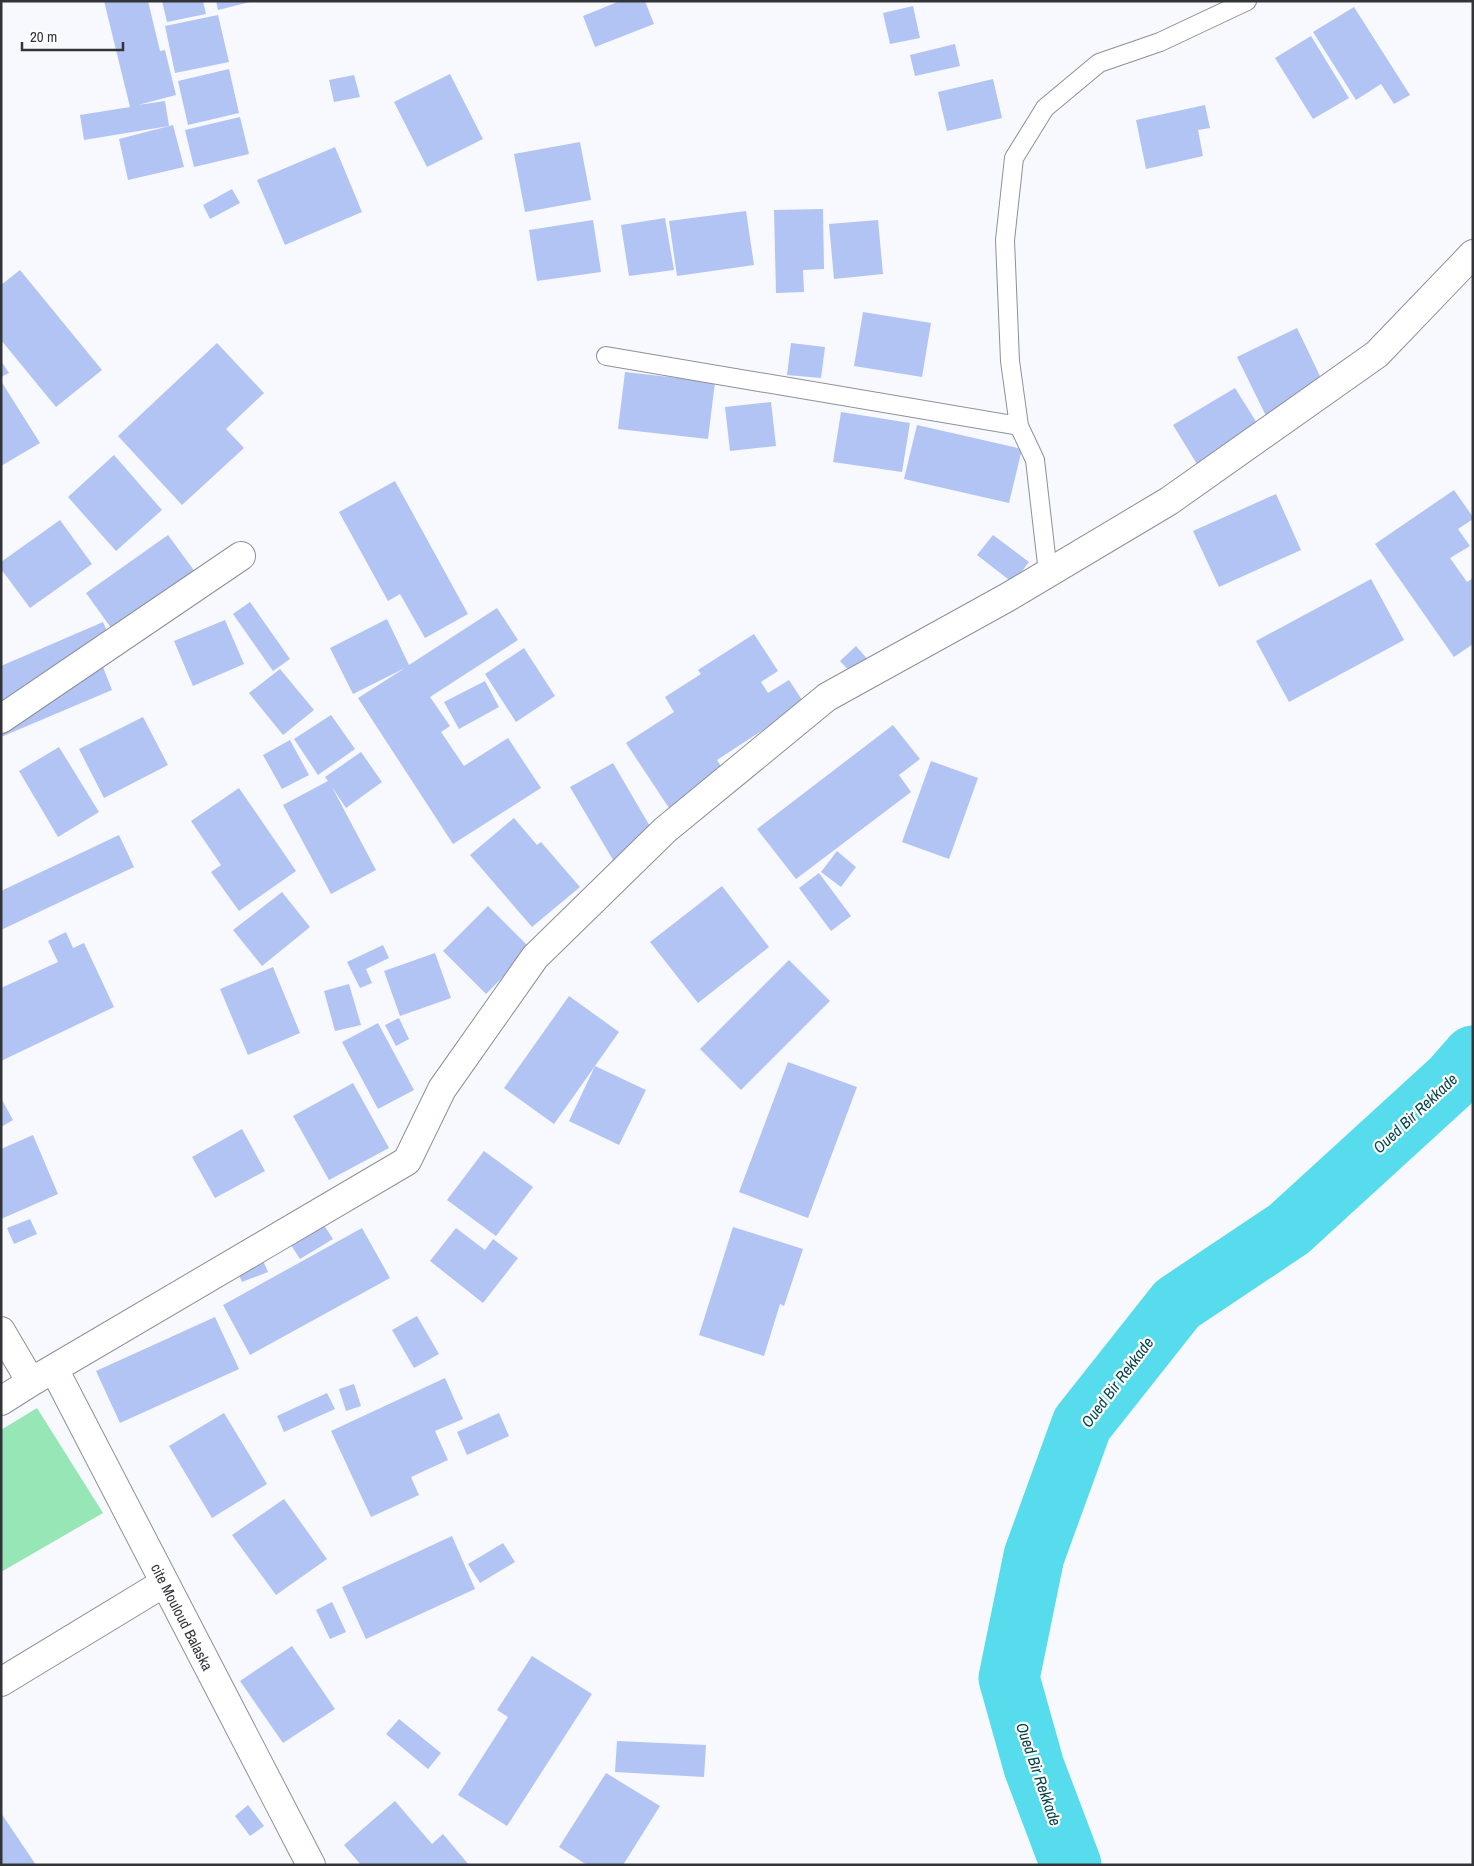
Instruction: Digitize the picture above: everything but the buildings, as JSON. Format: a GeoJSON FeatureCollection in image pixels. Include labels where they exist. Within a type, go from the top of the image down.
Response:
{"type":"FeatureCollection","features":[{"type":"Feature","properties":{"kind":"street"},"geometry":{"type":"LineString","coordinates":[[1,1401],[407,1161],[442,1089],[535,957],[665,830],[827,697],[1048,573],[1169,500],[1377,354],[1473,254]]}},
{"type":"Feature","properties":{"kind":"street"},"geometry":{"type":"LineString","coordinates":[[1,719],[241,556]]}},
{"type":"Feature","properties":{"kind":"street","name":"cite Mouloud Balaska"},"geometry":{"type":"LineString","coordinates":[[1,1331],[42,1376],[164,1582],[311,1865]]}},
{"type":"Feature","properties":{"kind":"street"},"geometry":{"type":"LineString","coordinates":[[1,1682],[164,1582]]}},
{"type":"Feature","properties":{"kind":"lane"},"geometry":{"type":"LineString","coordinates":[[1048,573],[1035,460],[1019,426],[1010,361],[1005,240],[1014,158],[1045,108],[1099,63],[1160,42],[1247,1]]}},
{"type":"Feature","properties":{"kind":"lane"},"geometry":{"type":"LineString","coordinates":[[606,356],[1019,426]]}},
{"type":"Feature","properties":{"kind":"green space"},"geometry":{"type":"Polygon","coordinates":[[[37,1408],[103,1513],[1,1572],[1,1430],[37,1408]]]}},
{"type":"Feature","properties":{"kind":"waterway","name":"Oued Bir Rekkade"},"geometry":{"type":"LineString","coordinates":[[1071,1865],[1034,1767],[1009,1678],[1034,1556],[1082,1424],[1177,1304],[1289,1229],[1452,1080],[1473,1056]]}}]}
